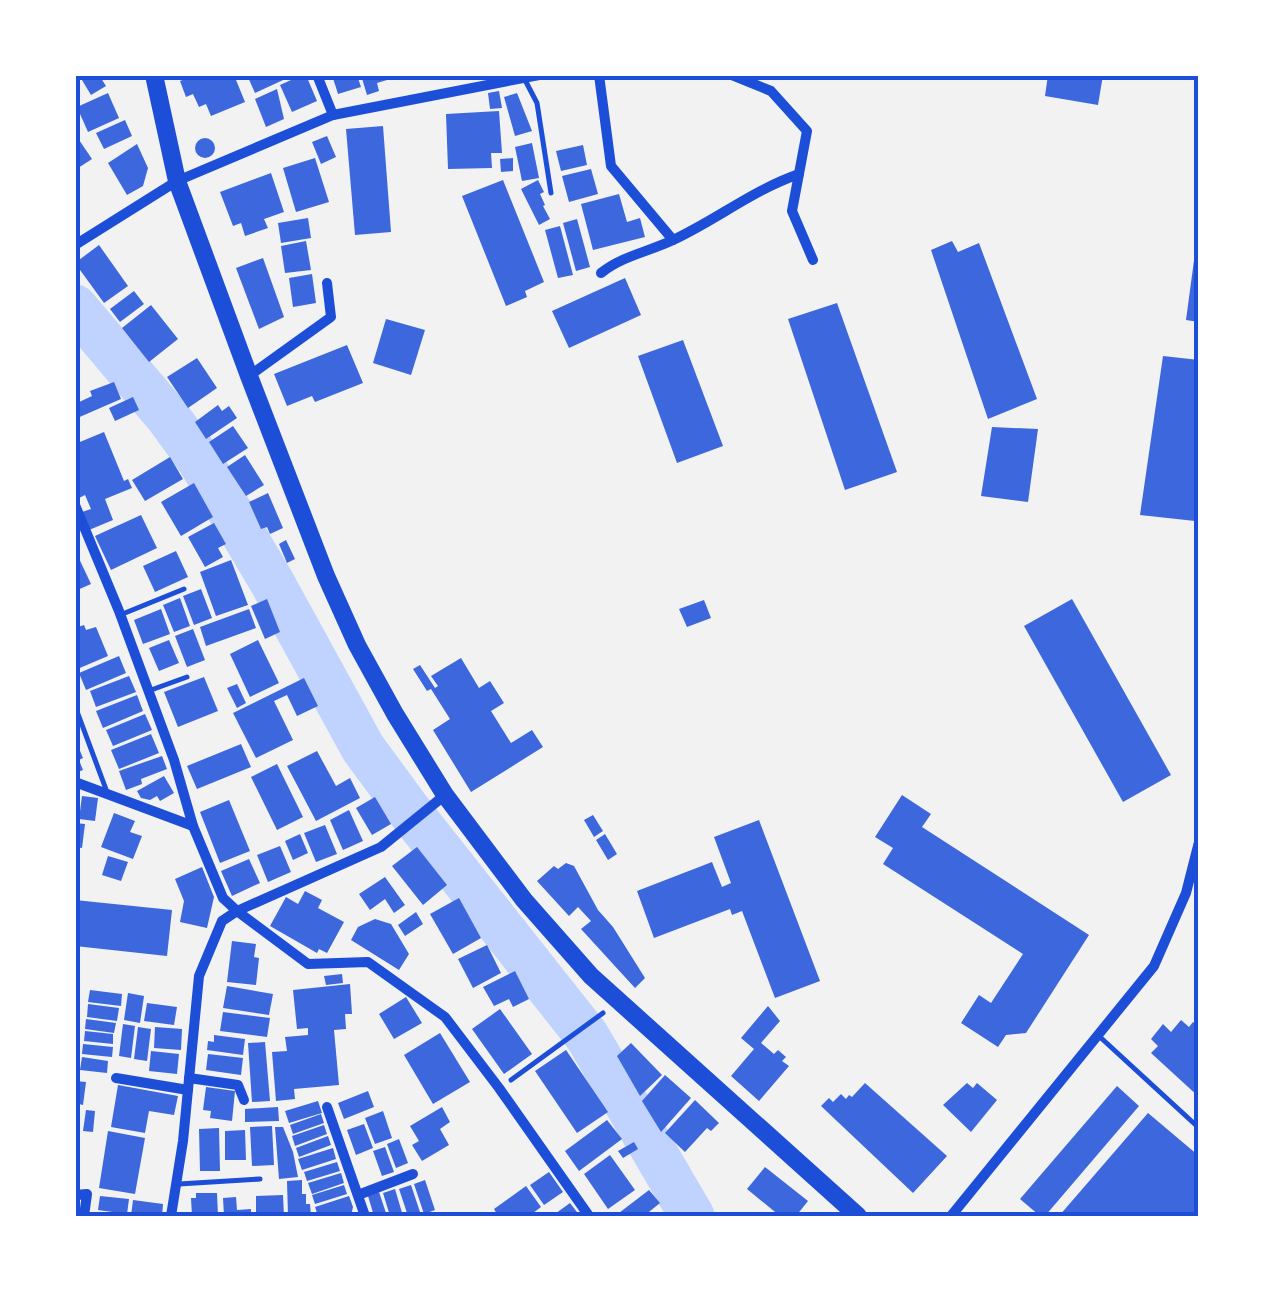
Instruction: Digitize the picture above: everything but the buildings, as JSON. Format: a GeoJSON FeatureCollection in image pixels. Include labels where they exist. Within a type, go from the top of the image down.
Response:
{"type":"FeatureCollection","features":[{"type":"Feature","properties":{"kind":"main road"},"geometry":{"type":"LineString","coordinates":[[154,75],[177,181],[326,576],[438,801],[590,976],[858,1216]]}},
{"type":"Feature","properties":{"kind":"street"},"geometry":{"type":"LineString","coordinates":[[317,75],[332,116]]}},
{"type":"Feature","properties":{"kind":"street"},"geometry":{"type":"LineString","coordinates":[[75,245],[177,181],[332,116],[539,75]]}},
{"type":"Feature","properties":{"kind":"street"},"geometry":{"type":"LineString","coordinates":[[598,75],[612,166],[673,240]]}},
{"type":"Feature","properties":{"kind":"street"},"geometry":{"type":"LineString","coordinates":[[732,75],[771,91],[807,131],[792,211],[813,260]]}},
{"type":"Feature","properties":{"kind":"street"},"geometry":{"type":"LineString","coordinates":[[601,273],[614,262],[673,240],[766,186],[799,174]]}},
{"type":"Feature","properties":{"kind":"street"},"geometry":{"type":"LineString","coordinates":[[249,376],[332,317],[327,283]]}},
{"type":"Feature","properties":{"kind":"street"},"geometry":{"type":"LineString","coordinates":[[75,505],[120,615],[193,826],[223,898],[308,964],[368,962],[445,1017],[590,1216]]}},
{"type":"Feature","properties":{"kind":"street"},"geometry":{"type":"LineString","coordinates":[[75,782],[193,826]]}},
{"type":"Feature","properties":{"kind":"street"},"geometry":{"type":"LineString","coordinates":[[171,1216],[199,976],[222,922],[380,848],[438,801]]}},
{"type":"Feature","properties":{"kind":"street"},"geometry":{"type":"LineString","coordinates":[[951,1216],[1154,966],[1186,894],[1199,842]]}},
{"type":"Feature","properties":{"kind":"street"},"geometry":{"type":"LineString","coordinates":[[116,1078],[238,1085],[244,1100]]}},
{"type":"Feature","properties":{"kind":"street"},"geometry":{"type":"LineString","coordinates":[[327,1107],[365,1216]]}},
{"type":"Feature","properties":{"kind":"street"},"geometry":{"type":"LineString","coordinates":[[358,1195],[412,1174]]}},
{"type":"Feature","properties":{"kind":"street"},"geometry":{"type":"LineString","coordinates":[[75,1195],[87,1194],[84,1216]]}},
{"type":"Feature","properties":{"kind":"lane"},"geometry":{"type":"LineString","coordinates":[[523,76],[536,102],[551,193]]}},
{"type":"Feature","properties":{"kind":"lane"},"geometry":{"type":"LineString","coordinates":[[120,615],[184,590]]}},
{"type":"Feature","properties":{"kind":"lane"},"geometry":{"type":"LineString","coordinates":[[148,691],[187,677]]}},
{"type":"Feature","properties":{"kind":"lane"},"geometry":{"type":"LineString","coordinates":[[75,706],[108,795]]}},
{"type":"Feature","properties":{"kind":"lane"},"geometry":{"type":"LineString","coordinates":[[1100,1037],[1199,1128]]}},
{"type":"Feature","properties":{"kind":"lane"},"geometry":{"type":"LineString","coordinates":[[176,1184],[260,1179]]}},
{"type":"Feature","properties":{"kind":"path"},"geometry":{"type":"LineString","coordinates":[[499,1088],[594,1021]]}},
{"type":"Feature","properties":{"kind":"waterway"},"geometry":{"type":"LineString","coordinates":[[75,307],[200,461],[363,748],[587,1036],[692,1216]]}}]}
